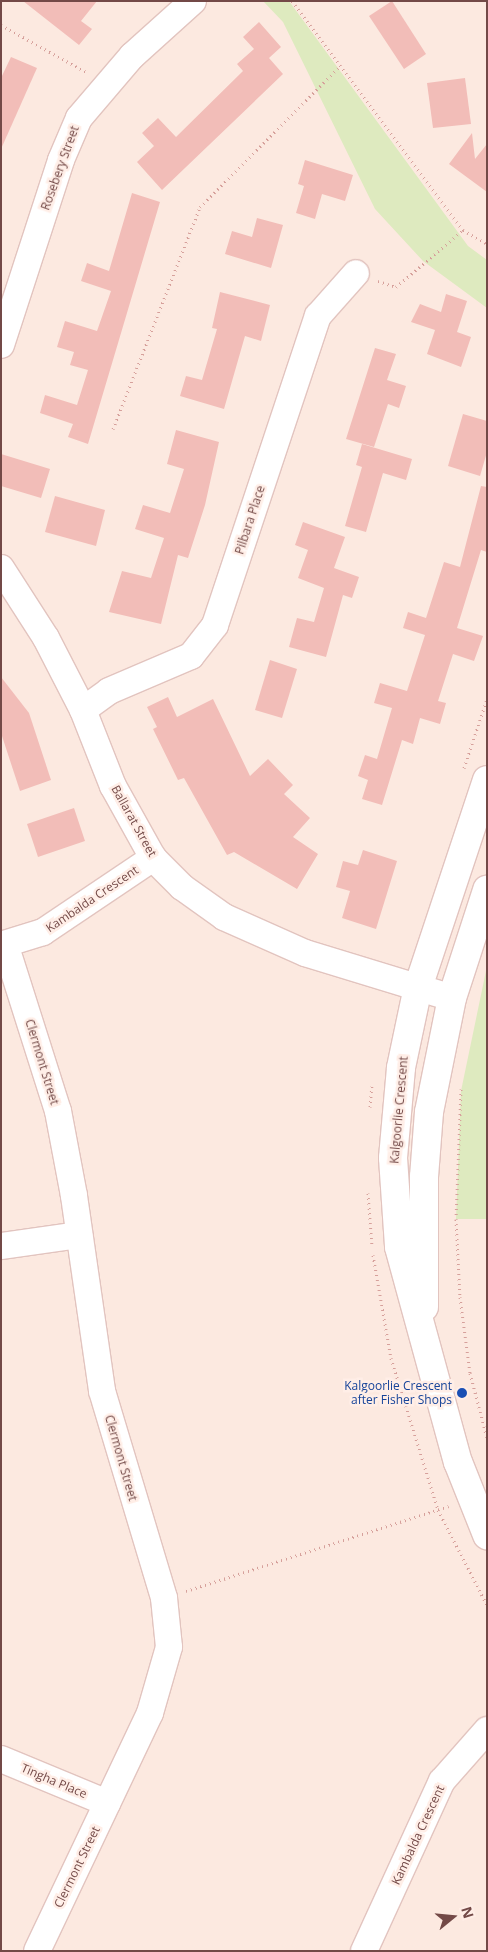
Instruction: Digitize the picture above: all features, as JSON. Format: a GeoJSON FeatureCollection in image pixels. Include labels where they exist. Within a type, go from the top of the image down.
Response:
{"type":"FeatureCollection","features":[{"type":"Feature","properties":{"kind":"street","name":"Rosebery Street"},"geometry":{"type":"LineString","coordinates":[[1,345],[68,139],[92,100],[193,1]]}},
{"type":"Feature","properties":{"kind":"street","name":"Pilbara Place"},"geometry":{"type":"LineString","coordinates":[[83,710],[110,691],[191,656],[215,625],[318,316],[356,273]]}},
{"type":"Feature","properties":{"kind":"street","name":"Ballarat Street"},"geometry":{"type":"LineString","coordinates":[[1,568],[46,638],[83,710],[113,786],[153,858],[182,887],[224,917],[305,953],[418,986],[452,998]]}},
{"type":"Feature","properties":{"kind":"street","name":"Kalgoorlie Crescent"},"geometry":{"type":"LineString","coordinates":[[487,780],[418,986],[401,1068],[393,1158],[399,1247],[423,1328],[458,1462],[487,1535]]}},
{"type":"Feature","properties":{"kind":"street","name":"Kambalda Crescent"},"geometry":{"type":"LineString","coordinates":[[3,944],[43,932],[153,858]]}},
{"type":"Feature","properties":{"kind":"street","name":"Kalgoorlie Crescent"},"geometry":{"type":"LineString","coordinates":[[423,1328],[427,1252],[424,1177],[429,1122],[452,998],[487,890]]}},
{"type":"Feature","properties":{"kind":"street","name":"Clermont Street"},"geometry":{"type":"LineString","coordinates":[[3,944],[58,1111],[102,1390],[164,1598],[169,1647],[163,1677],[107,1803],[36,1951]]}},
{"type":"Feature","properties":{"kind":"street"},"geometry":{"type":"LineString","coordinates":[[1,1246],[79,1235]]}},
{"type":"Feature","properties":{"kind":"street","name":"Kambalda Crescent"},"geometry":{"type":"LineString","coordinates":[[364,1951],[442,1781],[487,1730]]}},
{"type":"Feature","properties":{"kind":"street","name":"Tingha Place"},"geometry":{"type":"LineString","coordinates":[[1,1759],[107,1803]]}},
{"type":"Feature","properties":{"kind":"path"},"geometry":{"type":"LineString","coordinates":[[292,1],[342,65],[463,230],[487,244]]}},
{"type":"Feature","properties":{"kind":"path"},"geometry":{"type":"LineString","coordinates":[[1,25],[108,83]]}},
{"type":"Feature","properties":{"kind":"path"},"geometry":{"type":"LineString","coordinates":[[113,429],[200,207],[342,65]]}},
{"type":"Feature","properties":{"kind":"path"},"geometry":{"type":"LineString","coordinates":[[356,273],[396,287],[463,230]]}},
{"type":"Feature","properties":{"kind":"path"},"geometry":{"type":"LineString","coordinates":[[463,1082],[456,1219],[460,1298],[470,1372],[487,1438]]}},
{"type":"Feature","properties":{"kind":"path"},"geometry":{"type":"LineString","coordinates":[[164,1598],[472,1499]]}},
{"type":"Feature","properties":{"kind":"path"},"geometry":{"type":"LineString","coordinates":[[438,1510],[487,1605]]}},
{"type":"Feature","properties":{"kind":"green space"},"geometry":{"type":"Polygon","coordinates":[[[263,1],[289,1],[468,246],[487,260],[487,308],[423,261],[375,209],[283,22],[263,1]]]}},
{"type":"Feature","properties":{"kind":"green space"},"geometry":{"type":"Polygon","coordinates":[[[487,966],[487,1219],[456,1219],[461,1091],[487,966]]]}},
{"type":"Feature","properties":{"kind":"building"},"geometry":{"type":"Polygon","coordinates":[[[23,1],[97,1],[81,21],[92,29],[79,45],[23,1]]]}},
{"type":"Feature","properties":{"kind":"building"},"geometry":{"type":"Polygon","coordinates":[[[392,1],[426,54],[404,69],[369,16],[392,1]]]}},
{"type":"Feature","properties":{"kind":"building"},"geometry":{"type":"Polygon","coordinates":[[[259,22],[281,47],[269,58],[283,74],[162,190],[137,162],[154,146],[142,133],[158,118],[176,137],[243,71],[237,64],[254,49],[243,37],[259,22]]]}},
{"type":"Feature","properties":{"kind":"building"},"geometry":{"type":"Polygon","coordinates":[[[11,57],[37,68],[1,149],[1,78],[11,57]]]}},
{"type":"Feature","properties":{"kind":"building"},"geometry":{"type":"Polygon","coordinates":[[[465,78],[471,124],[433,128],[427,83],[465,78]]]}},
{"type":"Feature","properties":{"kind":"building"},"geometry":{"type":"Polygon","coordinates":[[[472,133],[475,159],[487,144],[487,192],[449,164],[472,133]]]}},
{"type":"Feature","properties":{"kind":"building"},"geometry":{"type":"Polygon","coordinates":[[[305,160],[353,175],[345,201],[322,194],[315,219],[296,213],[304,186],[298,184],[305,160]]]}},
{"type":"Feature","properties":{"kind":"building"},"geometry":{"type":"Polygon","coordinates":[[[132,193],[160,202],[88,444],[68,437],[73,424],[40,413],[45,395],[77,405],[88,370],[70,365],[74,352],[57,347],[65,321],[97,331],[111,291],[81,281],[87,263],[109,271],[132,193]]]}},
{"type":"Feature","properties":{"kind":"building"},"geometry":{"type":"Polygon","coordinates":[[[257,218],[283,225],[271,268],[225,254],[232,231],[252,237],[257,218]]]}},
{"type":"Feature","properties":{"kind":"building"},"geometry":{"type":"Polygon","coordinates":[[[220,292],[270,305],[261,341],[245,336],[224,409],[180,396],[186,376],[202,380],[217,329],[212,328],[220,292]]]}},
{"type":"Feature","properties":{"kind":"building"},"geometry":{"type":"Polygon","coordinates":[[[446,294],[467,301],[457,332],[471,337],[461,367],[427,354],[435,330],[411,322],[420,304],[441,312],[446,294]]]}},
{"type":"Feature","properties":{"kind":"building"},"geometry":{"type":"Polygon","coordinates":[[[375,348],[396,354],[387,380],[406,386],[399,408],[388,404],[374,447],[346,439],[375,348]]]}},
{"type":"Feature","properties":{"kind":"building"},"geometry":{"type":"Polygon","coordinates":[[[463,414],[487,421],[487,452],[480,476],[448,466],[463,414]]]}},
{"type":"Feature","properties":{"kind":"building"},"geometry":{"type":"Polygon","coordinates":[[[176,430],[219,442],[205,505],[188,558],[178,555],[161,624],[109,612],[122,571],[151,578],[164,538],[135,529],[143,505],[170,513],[184,469],[167,464],[176,430]]]}},
{"type":"Feature","properties":{"kind":"building"},"geometry":{"type":"Polygon","coordinates":[[[362,444],[412,459],[406,480],[383,473],[366,532],[345,526],[362,467],[356,465],[362,444]]]}},
{"type":"Feature","properties":{"kind":"building"},"geometry":{"type":"Polygon","coordinates":[[[1,454],[50,469],[41,498],[1,486],[1,454]]]}},
{"type":"Feature","properties":{"kind":"building"},"geometry":{"type":"Polygon","coordinates":[[[481,486],[487,487],[487,552],[481,550],[457,628],[483,636],[474,661],[453,654],[438,701],[446,703],[440,724],[420,718],[413,744],[402,740],[382,805],[362,799],[368,780],[358,776],[365,755],[377,759],[392,708],[374,703],[380,683],[407,691],[425,635],[403,628],[408,612],[426,618],[444,562],[460,567],[481,486]]]}},
{"type":"Feature","properties":{"kind":"building"},"geometry":{"type":"Polygon","coordinates":[[[55,496],[105,510],[96,546],[45,532],[55,496]]]}},
{"type":"Feature","properties":{"kind":"building"},"geometry":{"type":"Polygon","coordinates":[[[303,522],[345,537],[334,568],[359,577],[352,598],[343,595],[326,657],[289,647],[297,618],[314,622],[324,588],[298,578],[308,550],[295,545],[303,522]]]}},
{"type":"Feature","properties":{"kind":"building"},"geometry":{"type":"Polygon","coordinates":[[[270,660],[297,669],[282,718],[255,710],[270,660]]]}},
{"type":"Feature","properties":{"kind":"building"},"geometry":{"type":"Polygon","coordinates":[[[1,677],[29,713],[51,780],[20,791],[1,733],[1,677]]]}},
{"type":"Feature","properties":{"kind":"building"},"geometry":{"type":"Polygon","coordinates":[[[168,697],[177,717],[213,699],[250,776],[268,759],[293,785],[284,794],[310,818],[293,837],[318,854],[297,889],[234,852],[227,855],[184,778],[178,780],[153,729],[157,727],[147,707],[168,697]]]}},
{"type":"Feature","properties":{"kind":"building"},"geometry":{"type":"Polygon","coordinates":[[[74,808],[85,841],[38,857],[27,824],[74,808]]]}},
{"type":"Feature","properties":{"kind":"building"},"geometry":{"type":"Polygon","coordinates":[[[363,850],[397,861],[376,929],[342,918],[350,891],[336,887],[343,861],[358,865],[363,850]]]}},
{"type":"Feature","properties":{"kind":"place","name":"Kalgoorlie Crescent after Fisher Shops"},"geometry":{"type":"Point","coordinates":[462,1393]}}]}
